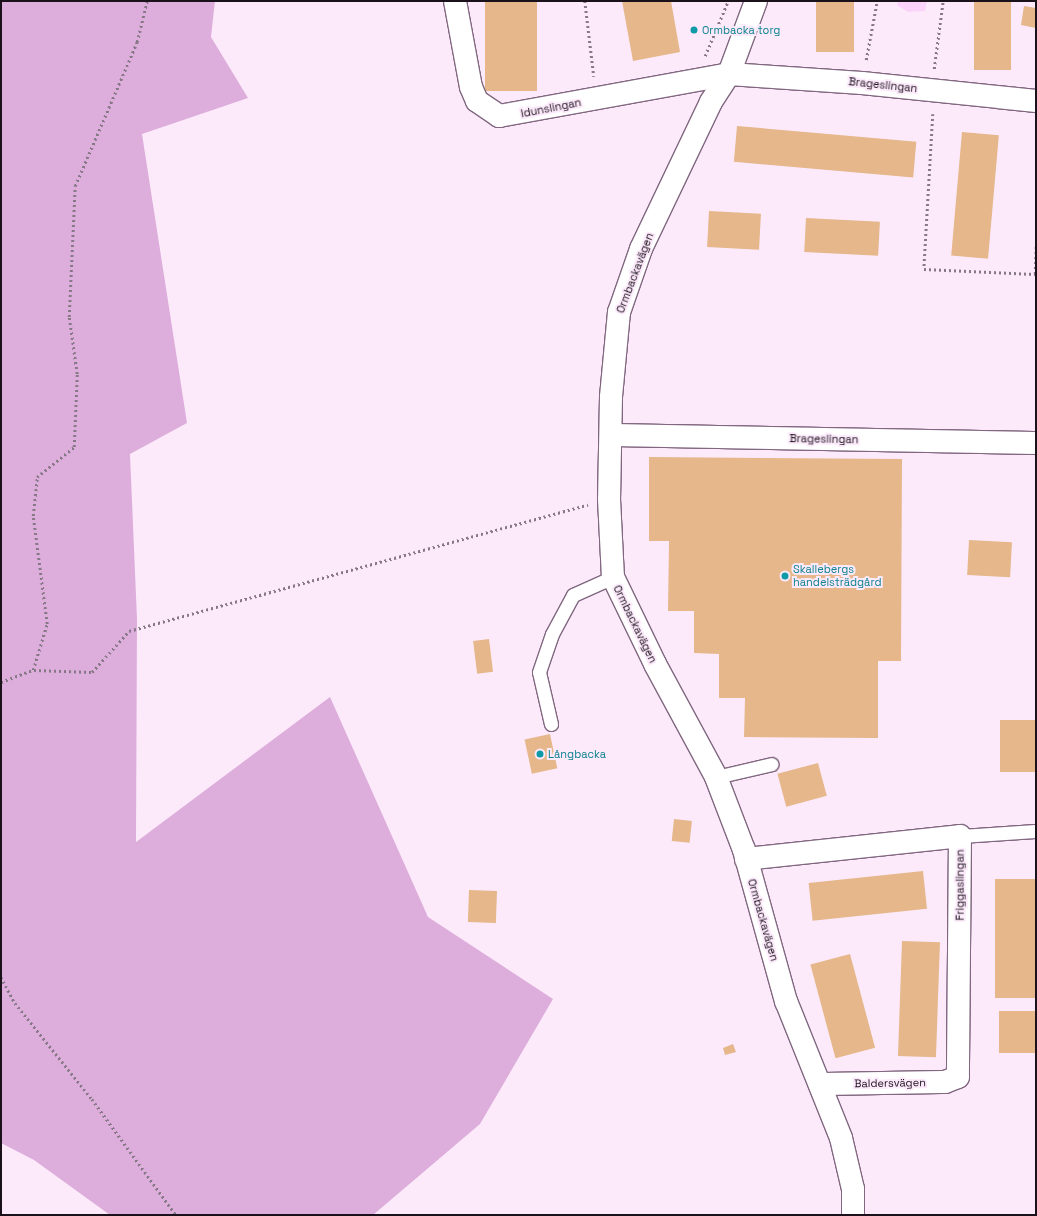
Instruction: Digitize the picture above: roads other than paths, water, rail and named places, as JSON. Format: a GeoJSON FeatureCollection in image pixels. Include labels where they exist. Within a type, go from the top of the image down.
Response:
{"type":"FeatureCollection","features":[{"type":"Feature","properties":{"kind":"street","name":"Idunslingan"},"geometry":{"type":"LineString","coordinates":[[455,1],[471,87],[477,101],[486,109],[499,116],[518,114],[729,74]]}},
{"type":"Feature","properties":{"kind":"street","name":"Ormbackavägen"},"geometry":{"type":"LineString","coordinates":[[756,1],[729,74],[710,102],[641,249],[619,312],[612,369],[609,498],[613,577],[655,664],[716,777],[746,859],[786,1001],[842,1138],[853,1189],[853,1215]]}},
{"type":"Feature","properties":{"kind":"street","name":"Brageslingan"},"geometry":{"type":"LineString","coordinates":[[729,74],[862,83],[1036,101]]}},
{"type":"Feature","properties":{"kind":"street","name":"Brageslingan"},"geometry":{"type":"LineString","coordinates":[[611,435],[1036,443]]}},
{"type":"Feature","properties":{"kind":"street","name":"Friggaslingan"},"geometry":{"type":"LineString","coordinates":[[746,859],[960,836],[958,1077]]}},
{"type":"Feature","properties":{"kind":"street","name":"Baldersvägen"},"geometry":{"type":"LineString","coordinates":[[820,1084],[945,1082],[958,1077]]}},
{"type":"Feature","properties":{"kind":"lane"},"geometry":{"type":"LineString","coordinates":[[551,724],[539,672],[552,634],[573,596],[613,577]]}},
{"type":"Feature","properties":{"kind":"lane"},"geometry":{"type":"LineString","coordinates":[[716,777],[772,764]]}},
{"type":"Feature","properties":{"kind":"lane"},"geometry":{"type":"LineString","coordinates":[[960,836],[1036,831]]}},
{"type":"Feature","properties":{"kind":"place","name":"Ormbacka torg"},"geometry":{"type":"Point","coordinates":[694,30]}},
{"type":"Feature","properties":{"kind":"place","name":"Skallebergs handelsträdgård"},"geometry":{"type":"Point","coordinates":[785,576]}},
{"type":"Feature","properties":{"kind":"place","name":"Långbacka"},"geometry":{"type":"Point","coordinates":[540,754]}}]}
